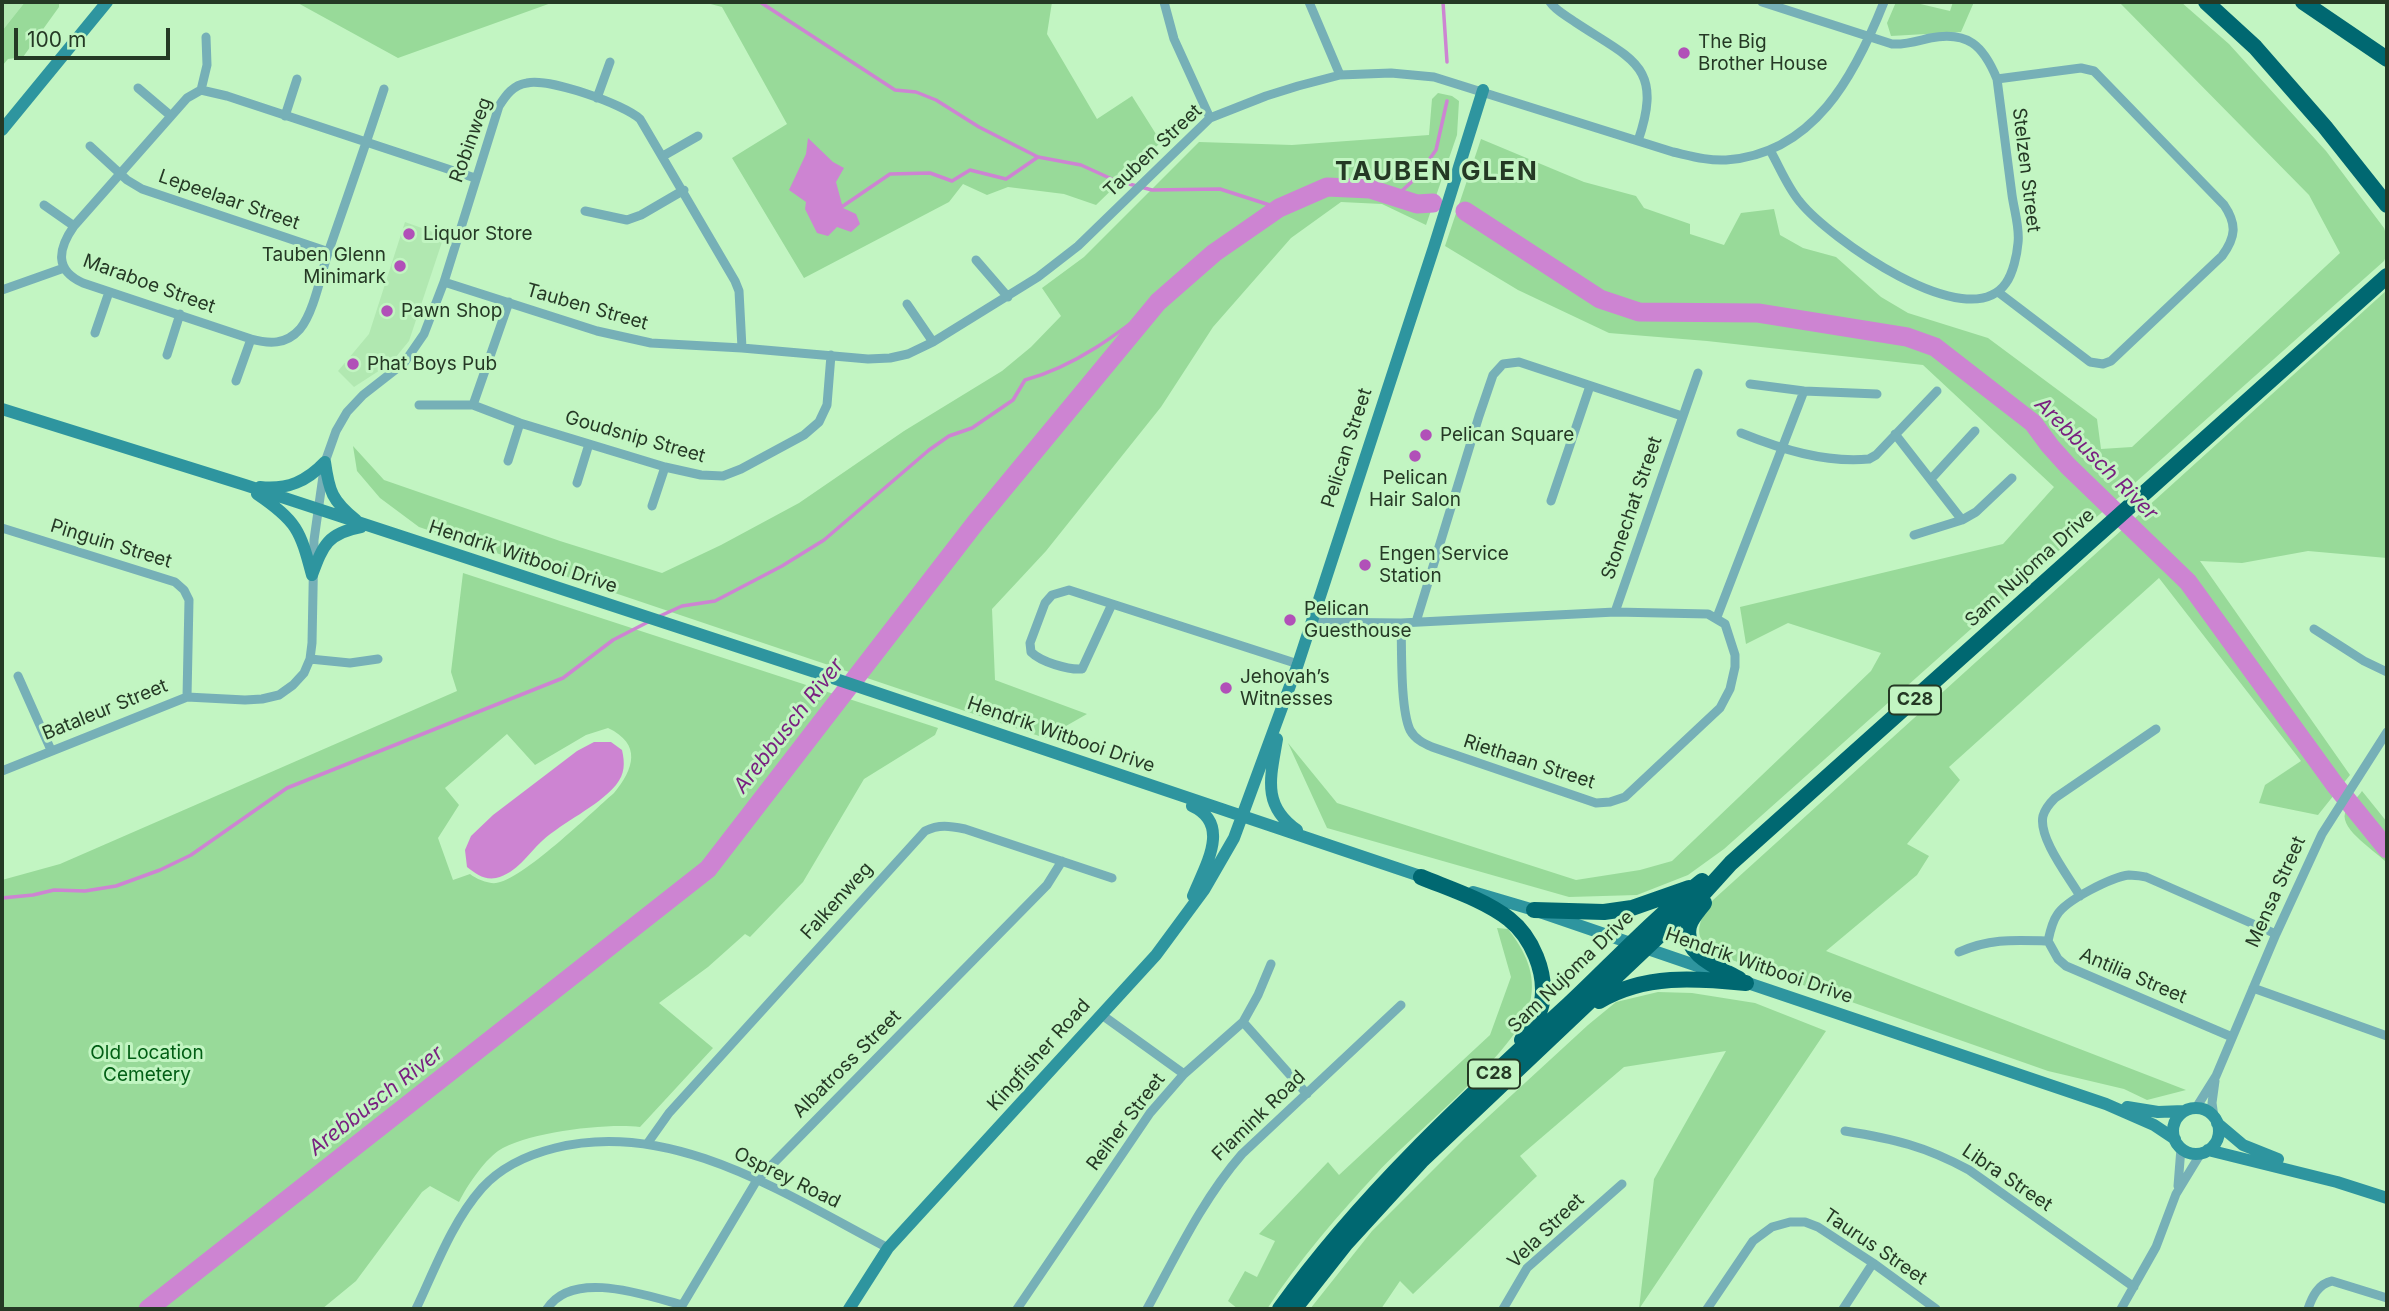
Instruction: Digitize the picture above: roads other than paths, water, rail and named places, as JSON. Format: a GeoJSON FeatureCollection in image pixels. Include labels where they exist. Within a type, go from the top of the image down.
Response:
{"type":"FeatureCollection","features":[{"type":"Feature","properties":{"kind":"highway"},"geometry":{"type":"LineString","coordinates":[[2206,2],[2264,57],[2325,127],[2387,205]]}},
{"type":"Feature","properties":{"kind":"highway"},"geometry":{"type":"LineString","coordinates":[[2303,2],[2387,60]]}},
{"type":"Feature","properties":{"kind":"highway","name":"Sam Nujoma Drive"},"geometry":{"type":"LineString","coordinates":[[1280,1309],[1341,1231],[1416,1148],[1509,1060],[1639,945],[1702,895],[1731,863],[2387,276]]}},
{"type":"Feature","properties":{"kind":"highway"},"geometry":{"type":"LineString","coordinates":[[1731,863],[1690,923],[1688,937],[1700,957],[1746,983]]}},
{"type":"Feature","properties":{"kind":"highway","name":"Sam Nujoma Drive"},"geometry":{"type":"LineString","coordinates":[[1294,1309],[1346,1243],[1421,1161],[1578,1013],[1695,886],[1731,863]]}},
{"type":"Feature","properties":{"kind":"highway"},"geometry":{"type":"LineString","coordinates":[[1421,877],[1507,918],[1535,951],[1541,974],[1543,1000],[1538,1014],[1509,1060]]}},
{"type":"Feature","properties":{"kind":"highway"},"geometry":{"type":"LineString","coordinates":[[1534,910],[1604,912],[1632,908],[1695,886]]}},
{"type":"Feature","properties":{"kind":"highway"},"geometry":{"type":"LineString","coordinates":[[1578,1013],[1618,991],[1645,983],[1694,978],[1746,983]]}},
{"type":"Feature","properties":{"kind":"main road"},"geometry":{"type":"LineString","coordinates":[[4,126],[107,2]]}},
{"type":"Feature","properties":{"kind":"main road","name":"Pelican Street"},"geometry":{"type":"LineString","coordinates":[[1243,816],[1298,664],[1483,90]]}},
{"type":"Feature","properties":{"kind":"main road","name":"Hendrik Witbooi Drive"},"geometry":{"type":"LineString","coordinates":[[2,409],[245,485],[821,674],[1421,877],[1534,910],[1639,945],[2106,1104],[2154,1125],[2178,1144]]}},
{"type":"Feature","properties":{"kind":"main road"},"geometry":{"type":"LineString","coordinates":[[245,485],[269,488],[294,484],[310,478],[325,462]]}},
{"type":"Feature","properties":{"kind":"main road"},"geometry":{"type":"LineString","coordinates":[[325,462],[331,495],[337,504],[365,526]]}},
{"type":"Feature","properties":{"kind":"main road"},"geometry":{"type":"LineString","coordinates":[[245,485],[293,522],[303,539],[312,575]]}},
{"type":"Feature","properties":{"kind":"main road"},"geometry":{"type":"LineString","coordinates":[[312,575],[321,551],[330,538],[342,530],[365,526]]}},
{"type":"Feature","properties":{"kind":"main road"},"geometry":{"type":"LineString","coordinates":[[1283,708],[1271,779],[1272,799],[1285,820],[1315,839]]}},
{"type":"Feature","properties":{"kind":"main road"},"geometry":{"type":"LineString","coordinates":[[1145,784],[1198,808],[1213,824],[1212,844],[1187,913]]}},
{"type":"Feature","properties":{"kind":"main road","name":"Kingfisher Road"},"geometry":{"type":"LineString","coordinates":[[849,1309],[888,1248],[1157,955],[1221,862],[1243,816]]}},
{"type":"Feature","properties":{"kind":"main road","name":"Hendrik Witbooi Drive"},"geometry":{"type":"LineString","coordinates":[[2106,1104],[2158,1112],[2190,1110]]}},
{"type":"Feature","properties":{"kind":"main road"},"geometry":{"type":"LineString","coordinates":[[2337,1182],[2205,1151],[2191,1153],[2178,1144],[2174,1126],[2190,1110],[2209,1112],[2236,1140],[2252,1150],[2387,1198]]}},
{"type":"Feature","properties":{"kind":"main road"},"geometry":{"type":"LineString","coordinates":[[2205,1151],[2217,1138],[2215,1119]]}},
{"type":"Feature","properties":{"kind":"street"},"geometry":{"type":"LineString","coordinates":[[1164,2],[1179,52],[1210,118]]}},
{"type":"Feature","properties":{"kind":"street"},"geometry":{"type":"LineString","coordinates":[[1309,2],[1340,75]]}},
{"type":"Feature","properties":{"kind":"street"},"geometry":{"type":"LineString","coordinates":[[1550,2],[1563,14],[1630,58],[1642,71],[1648,85],[1649,104],[1638,141]]}},
{"type":"Feature","properties":{"kind":"street","name":"Stelzen Street"},"geometry":{"type":"LineString","coordinates":[[1762,2],[1871,35],[1892,44],[1945,36],[1958,37],[1971,42],[1988,57],[1997,79],[2018,240],[2012,271],[1998,292]]}},
{"type":"Feature","properties":{"kind":"street","name":"Tauben Street"},"geometry":{"type":"LineString","coordinates":[[444,282],[625,339],[671,345],[868,359],[890,358],[908,354],[933,342],[1038,278],[1078,246],[1210,118],[1266,96],[1340,75],[1391,73],[1434,76],[1638,141],[1704,159],[1725,160],[1771,152],[1804,131],[1823,113],[1871,35],[1884,2]]}},
{"type":"Feature","properties":{"kind":"street"},"geometry":{"type":"LineString","coordinates":[[206,37],[207,65],[201,90],[475,178]]}},
{"type":"Feature","properties":{"kind":"street"},"geometry":{"type":"LineString","coordinates":[[597,99],[610,62]]}},
{"type":"Feature","properties":{"kind":"street"},"geometry":{"type":"LineString","coordinates":[[1771,152],[1799,201],[1820,222],[1894,275],[1920,287],[1964,299],[1980,299],[1998,292],[2090,362],[2103,364],[2111,361],[2222,256],[2235,232],[2232,217],[2224,205],[2094,71],[2081,68],[1997,79]]}},
{"type":"Feature","properties":{"kind":"street"},"geometry":{"type":"LineString","coordinates":[[285,116],[297,79]]}},
{"type":"Feature","properties":{"kind":"street","name":"Robinweg"},"geometry":{"type":"LineString","coordinates":[[319,511],[325,462],[336,430],[347,412],[413,354],[429,324],[499,106],[517,86],[541,82],[597,99],[632,111],[647,127],[735,281],[739,291],[742,348]]}},
{"type":"Feature","properties":{"kind":"street"},"geometry":{"type":"LineString","coordinates":[[138,88],[171,116]]}},
{"type":"Feature","properties":{"kind":"street","name":"Maraboe Street"},"geometry":{"type":"LineString","coordinates":[[201,90],[187,98],[74,226],[62,248],[64,268],[75,280],[251,339],[276,343],[299,330],[306,319],[384,89]]}},
{"type":"Feature","properties":{"kind":"street"},"geometry":{"type":"LineString","coordinates":[[663,156],[698,136]]}},
{"type":"Feature","properties":{"kind":"street","name":"Lepeelaar Street"},"geometry":{"type":"LineString","coordinates":[[90,146],[121,175],[142,189],[328,252]]}},
{"type":"Feature","properties":{"kind":"street"},"geometry":{"type":"LineString","coordinates":[[585,211],[627,220],[684,190]]}},
{"type":"Feature","properties":{"kind":"street"},"geometry":{"type":"LineString","coordinates":[[44,205],[74,226]]}},
{"type":"Feature","properties":{"kind":"street"},"geometry":{"type":"LineString","coordinates":[[976,260],[1008,297]]}},
{"type":"Feature","properties":{"kind":"street"},"geometry":{"type":"LineString","coordinates":[[2,290],[64,268]]}},
{"type":"Feature","properties":{"kind":"street"},"geometry":{"type":"LineString","coordinates":[[95,333],[109,292]]}},
{"type":"Feature","properties":{"kind":"street"},"geometry":{"type":"LineString","coordinates":[[473,405],[509,302]]}},
{"type":"Feature","properties":{"kind":"street"},"geometry":{"type":"LineString","coordinates":[[907,304],[933,342]]}},
{"type":"Feature","properties":{"kind":"street"},"geometry":{"type":"LineString","coordinates":[[167,355],[180,314]]}},
{"type":"Feature","properties":{"kind":"street"},"geometry":{"type":"LineString","coordinates":[[236,381],[251,339]]}},
{"type":"Feature","properties":{"kind":"street","name":"Goudsnip Street"},"geometry":{"type":"LineString","coordinates":[[419,405],[473,405],[520,423],[665,467],[701,475],[723,476],[804,435],[819,422],[827,405],[831,355]]}},
{"type":"Feature","properties":{"kind":"street","name":"Stonechat Street"},"geometry":{"type":"LineString","coordinates":[[1416,622],[1479,416],[1497,368],[1510,361],[1519,362],[1682,416]]}},
{"type":"Feature","properties":{"kind":"street","name":"Stonechat Street"},"geometry":{"type":"LineString","coordinates":[[1615,612],[1698,373]]}},
{"type":"Feature","properties":{"kind":"street"},"geometry":{"type":"LineString","coordinates":[[1750,384],[1804,391],[1877,394]]}},
{"type":"Feature","properties":{"kind":"street"},"geometry":{"type":"LineString","coordinates":[[1551,501],[1590,386]]}},
{"type":"Feature","properties":{"kind":"street"},"geometry":{"type":"LineString","coordinates":[[1311,622],[1401,623],[1615,612],[1692,612],[1717,617],[1804,391]]}},
{"type":"Feature","properties":{"kind":"street"},"geometry":{"type":"LineString","coordinates":[[1741,433],[1780,449],[1824,457],[1869,459],[1937,391]]}},
{"type":"Feature","properties":{"kind":"street"},"geometry":{"type":"LineString","coordinates":[[508,461],[520,423]]}},
{"type":"Feature","properties":{"kind":"street"},"geometry":{"type":"LineString","coordinates":[[1931,479],[1975,431]]}},
{"type":"Feature","properties":{"kind":"street"},"geometry":{"type":"LineString","coordinates":[[1895,434],[1962,520]]}},
{"type":"Feature","properties":{"kind":"street"},"geometry":{"type":"LineString","coordinates":[[577,483],[589,444]]}},
{"type":"Feature","properties":{"kind":"street"},"geometry":{"type":"LineString","coordinates":[[652,506],[665,467]]}},
{"type":"Feature","properties":{"kind":"street"},"geometry":{"type":"LineString","coordinates":[[1914,535],[1962,520],[1976,512],[2012,478]]}},
{"type":"Feature","properties":{"kind":"street"},"geometry":{"type":"LineString","coordinates":[[319,511],[312,575],[310,659],[350,663],[378,659]]}},
{"type":"Feature","properties":{"kind":"street","name":"Pinguin Street"},"geometry":{"type":"LineString","coordinates":[[2,528],[175,582],[184,590],[189,600],[190,614],[186,664],[187,697]]}},
{"type":"Feature","properties":{"kind":"street"},"geometry":{"type":"LineString","coordinates":[[1112,604],[1082,669],[1044,659],[1031,652],[1030,643],[1039,615],[1052,595],[1069,590],[1298,664]]}},
{"type":"Feature","properties":{"kind":"street","name":"Riethaan Street"},"geometry":{"type":"LineString","coordinates":[[1401,623],[1406,716],[1411,731],[1418,740],[1596,803],[1625,797],[1720,708],[1730,689],[1735,655],[1725,624],[1717,617]]}},
{"type":"Feature","properties":{"kind":"street"},"geometry":{"type":"LineString","coordinates":[[2314,629],[2364,661],[2387,672]]}},
{"type":"Feature","properties":{"kind":"street","name":"Bataleur Street"},"geometry":{"type":"LineString","coordinates":[[2,771],[187,697],[246,700],[279,695],[293,685],[310,659]]}},
{"type":"Feature","properties":{"kind":"street"},"geometry":{"type":"LineString","coordinates":[[18,676],[51,750]]}},
{"type":"Feature","properties":{"kind":"street"},"geometry":{"type":"LineString","coordinates":[[2080,896],[2043,830],[2043,818],[2048,806],[2055,798],[2156,729]]}},
{"type":"Feature","properties":{"kind":"street","name":"Mensa Street"},"geometry":{"type":"LineString","coordinates":[[2215,1119],[2212,1103],[2216,1076],[2276,934],[2332,816],[2387,732]]}},
{"type":"Feature","properties":{"kind":"street","name":"Falkenweg"},"geometry":{"type":"LineString","coordinates":[[647,1144],[669,1113],[925,831],[934,826],[947,825],[965,829],[1112,878]]}},
{"type":"Feature","properties":{"kind":"street","name":"Albatross Street"},"geometry":{"type":"LineString","coordinates":[[681,1307],[757,1180],[1047,886],[1062,861]]}},
{"type":"Feature","properties":{"kind":"street"},"geometry":{"type":"LineString","coordinates":[[1959,952],[1979,943],[2005,940],[2048,941],[2058,912],[2080,896],[2119,877],[2132,875],[2146,877],[2276,934]]}},
{"type":"Feature","properties":{"kind":"street","name":"Antilia Street"},"geometry":{"type":"LineString","coordinates":[[2048,941],[2058,959],[2066,966],[2232,1037]]}},
{"type":"Feature","properties":{"kind":"street","name":"Reiher Street"},"geometry":{"type":"LineString","coordinates":[[1017,1309],[1139,1129],[1184,1074],[1242,1022],[1258,995],[1271,964]]}},
{"type":"Feature","properties":{"kind":"street"},"geometry":{"type":"LineString","coordinates":[[2253,988],[2387,1036]]}},
{"type":"Feature","properties":{"kind":"street","name":"Flamink Road"},"geometry":{"type":"LineString","coordinates":[[1147,1309],[1222,1177],[1242,1154],[1401,1005]]}},
{"type":"Feature","properties":{"kind":"street"},"geometry":{"type":"LineString","coordinates":[[1102,1015],[1184,1074]]}},
{"type":"Feature","properties":{"kind":"street"},"geometry":{"type":"LineString","coordinates":[[1242,1022],[1307,1094]]}},
{"type":"Feature","properties":{"kind":"street","name":"Mensa Street"},"geometry":{"type":"LineString","coordinates":[[2190,1110],[2216,1076]]}},
{"type":"Feature","properties":{"kind":"street","name":"Libra Street"},"geometry":{"type":"LineString","coordinates":[[1845,1131],[1895,1139],[1945,1157],[1969,1170],[2134,1287]]}},
{"type":"Feature","properties":{"kind":"street","name":"Osprey Road"},"geometry":{"type":"LineString","coordinates":[[416,1309],[458,1224],[483,1187],[502,1170],[533,1153],[564,1146],[597,1142],[647,1144],[694,1156],[757,1180],[888,1248]]}},
{"type":"Feature","properties":{"kind":"street"},"geometry":{"type":"LineString","coordinates":[[2176,1194],[2178,1144]]}},
{"type":"Feature","properties":{"kind":"street"},"geometry":{"type":"LineString","coordinates":[[2121,1309],[2156,1247],[2176,1194],[2205,1151]]}},
{"type":"Feature","properties":{"kind":"street","name":"Vela Street"},"geometry":{"type":"LineString","coordinates":[[1503,1309],[1527,1268],[1622,1184]]}},
{"type":"Feature","properties":{"kind":"street","name":"Taurus Street"},"geometry":{"type":"LineString","coordinates":[[1707,1309],[1753,1241],[1772,1227],[1790,1222],[1805,1222],[1818,1227],[1936,1309]]}},
{"type":"Feature","properties":{"kind":"street"},"geometry":{"type":"LineString","coordinates":[[1843,1309],[1873,1263]]}},
{"type":"Feature","properties":{"kind":"street"},"geometry":{"type":"LineString","coordinates":[[2308,1309],[2317,1290],[2327,1282],[2339,1282],[2387,1298]]}},
{"type":"Feature","properties":{"kind":"street"},"geometry":{"type":"LineString","coordinates":[[547,1309],[560,1295],[582,1288],[622,1290],[681,1307]]}},
{"type":"Feature","properties":{"kind":"waterway"},"geometry":{"type":"LineString","coordinates":[[760,2],[895,90],[916,92],[936,100],[979,127],[1038,157],[1081,165],[1114,180],[1152,190],[1220,189],[1279,208]]}},
{"type":"Feature","properties":{"kind":"waterway"},"geometry":{"type":"LineString","coordinates":[[1443,2],[1447,62]]}},
{"type":"Feature","properties":{"kind":"waterway"},"geometry":{"type":"LineString","coordinates":[[1395,197],[1416,178],[1436,150],[1447,101]]}},
{"type":"Feature","properties":{"kind":"waterway"},"geometry":{"type":"LineString","coordinates":[[843,206],[890,174],[930,173],[952,181],[970,170],[1006,179],[1038,157]]}},
{"type":"Feature","properties":{"kind":"waterway","name":"Arebbusch River"},"geometry":{"type":"LineString","coordinates":[[148,1309],[708,869],[976,522],[1158,302],[1214,253],[1279,208],[1327,187],[1370,189],[1417,204],[1433,203]]}},
{"type":"Feature","properties":{"kind":"waterway","name":"Arebbusch River"},"geometry":{"type":"LineString","coordinates":[[1465,211],[1600,299],[1639,312],[1758,313],[1907,337],[1935,347],[2033,423],[2068,466],[2188,582],[2335,785],[2387,849]]}},
{"type":"Feature","properties":{"kind":"waterway"},"geometry":{"type":"LineString","coordinates":[[660,616],[682,606],[715,601],[782,566],[824,540],[929,450],[949,436],[972,428],[1013,400],[1025,380],[1079,358],[1158,302]]}},
{"type":"Feature","properties":{"kind":"waterway"},"geometry":{"type":"LineString","coordinates":[[2,898],[54,890],[85,891],[116,886],[160,870],[191,855],[287,788],[563,678],[613,640],[650,621]]}},
{"type":"Feature","properties":{"kind":"place","name":"The Big Brother House"},"geometry":{"type":"Point","coordinates":[1684,53]}},
{"type":"Feature","properties":{"kind":"place","name":"Liquor Store"},"geometry":{"type":"Point","coordinates":[409,234]}},
{"type":"Feature","properties":{"kind":"place","name":"Tauben Glenn Minimark"},"geometry":{"type":"Point","coordinates":[400,266]}},
{"type":"Feature","properties":{"kind":"place","name":"Pawn Shop"},"geometry":{"type":"Point","coordinates":[387,311]}},
{"type":"Feature","properties":{"kind":"place","name":"Phat Boys Pub"},"geometry":{"type":"Point","coordinates":[353,364]}},
{"type":"Feature","properties":{"kind":"place","name":"Pelican Square"},"geometry":{"type":"Point","coordinates":[1426,435]}},
{"type":"Feature","properties":{"kind":"place","name":"Pelican Hair Salon"},"geometry":{"type":"Point","coordinates":[1415,456]}},
{"type":"Feature","properties":{"kind":"place","name":"Engen Service Station"},"geometry":{"type":"Point","coordinates":[1365,565]}},
{"type":"Feature","properties":{"kind":"place","name":"Pelican Guesthouse"},"geometry":{"type":"Point","coordinates":[1290,620]}},
{"type":"Feature","properties":{"kind":"place","name":"Jehovah’s Witnesses"},"geometry":{"type":"Point","coordinates":[1226,688]}},
{"type":"Feature","properties":{"kind":"district","name":"TAUBEN GLEN"},"geometry":{"type":"Point","coordinates":[1437,172]}},
{"type":"Feature","properties":{"kind":"park label","name":"Old Location Cemetery"},"geometry":{"type":"Point","coordinates":[147,1064]}}]}
